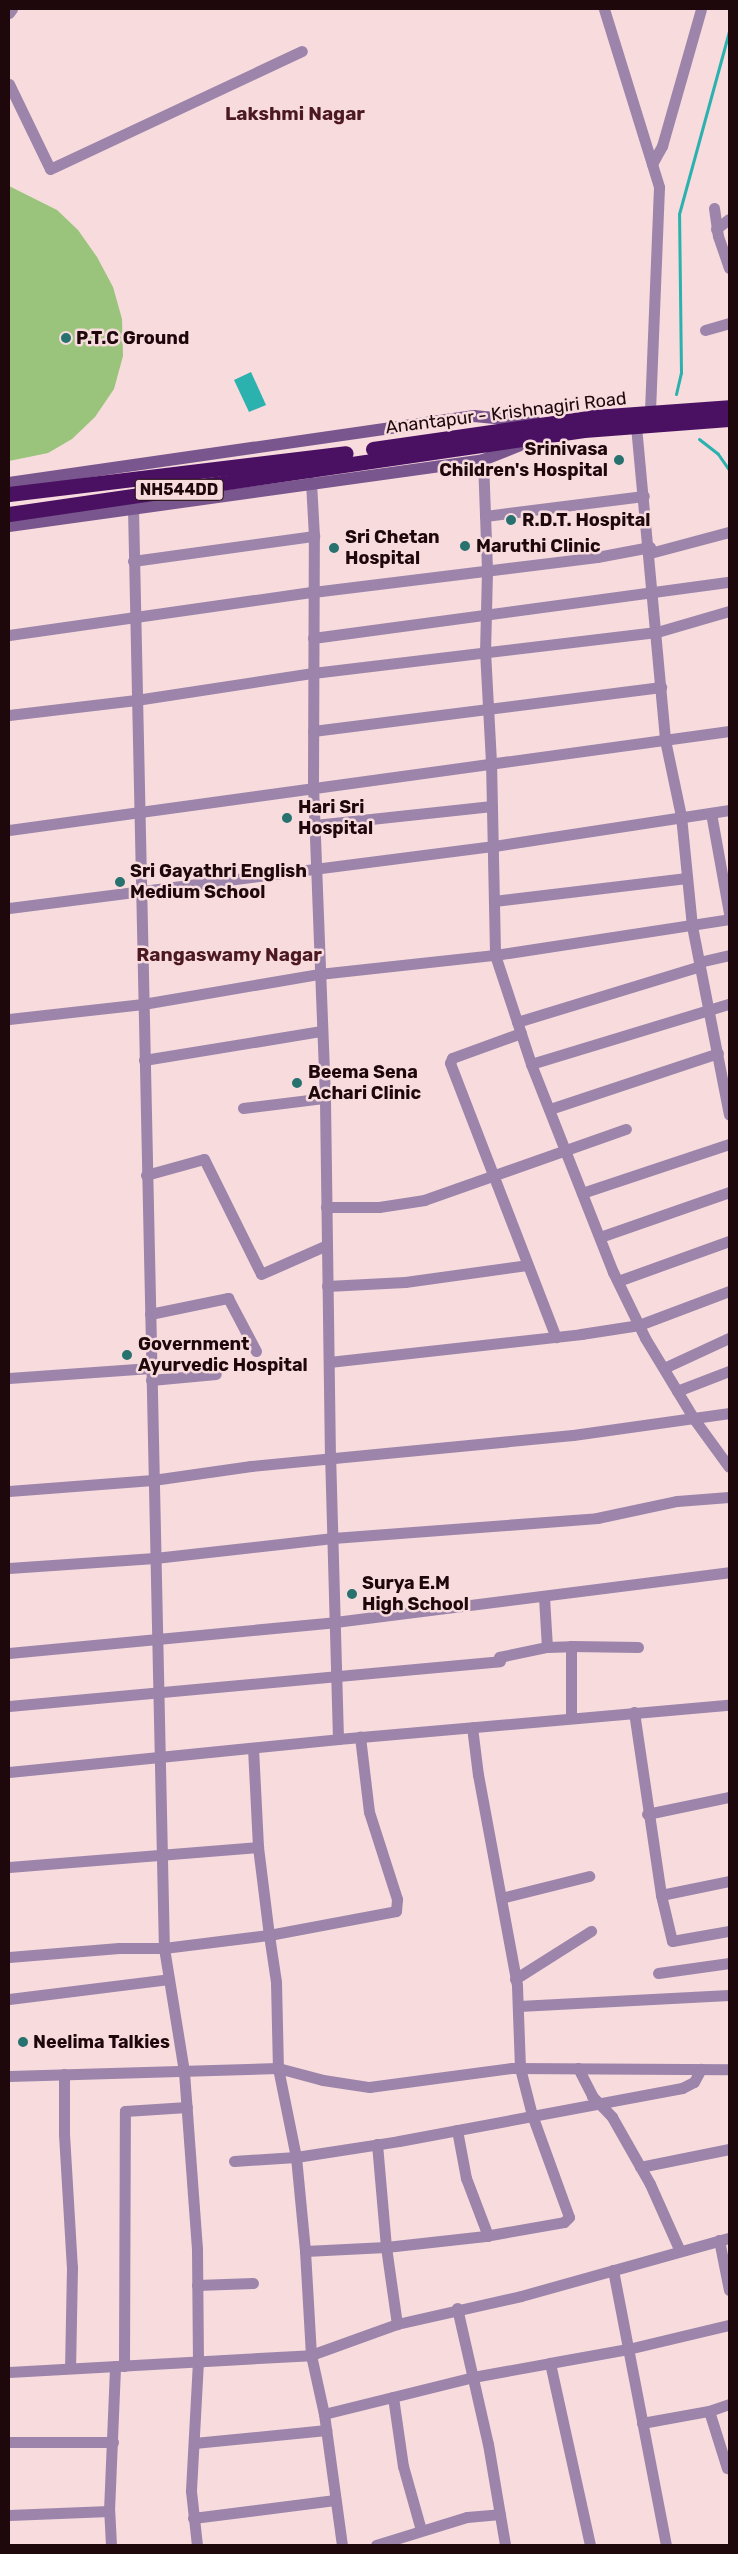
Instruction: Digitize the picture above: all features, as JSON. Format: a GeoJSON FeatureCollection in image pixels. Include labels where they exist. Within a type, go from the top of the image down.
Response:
{"type":"FeatureCollection","features":[{"type":"Feature","properties":{"kind":"highway","name":"Anantapur - Krishnagiri Road"},"geometry":{"type":"LineString","coordinates":[[9,514],[348,458],[650,414],[729,407]]}},
{"type":"Feature","properties":{"kind":"highway","name":"Anantapur - Krishnagiri Road"},"geometry":{"type":"LineString","coordinates":[[546,429],[636,426],[729,419]]}},
{"type":"Feature","properties":{"kind":"highway","name":"NH544DD"},"geometry":{"type":"LineString","coordinates":[[9,494],[348,458]]}},
{"type":"Feature","properties":{"kind":"street"},"geometry":{"type":"LineString","coordinates":[[9,13],[12,9]]}},
{"type":"Feature","properties":{"kind":"street"},"geometry":{"type":"LineString","coordinates":[[604,9],[659,187],[650,414]]}},
{"type":"Feature","properties":{"kind":"street"},"geometry":{"type":"LineString","coordinates":[[652,164],[664,138],[701,9]]}},
{"type":"Feature","properties":{"kind":"street"},"geometry":{"type":"LineString","coordinates":[[9,84],[50,169],[302,51]]}},
{"type":"Feature","properties":{"kind":"street"},"geometry":{"type":"LineString","coordinates":[[714,208],[716,229],[729,268]]}},
{"type":"Feature","properties":{"kind":"street"},"geometry":{"type":"LineString","coordinates":[[716,229],[729,219]]}},
{"type":"Feature","properties":{"kind":"street"},"geometry":{"type":"LineString","coordinates":[[705,330],[729,323]]}},
{"type":"Feature","properties":{"kind":"street"},"geometry":{"type":"LineString","coordinates":[[9,483],[474,416],[546,429]]}},
{"type":"Feature","properties":{"kind":"street"},"geometry":{"type":"LineString","coordinates":[[636,426],[650,550],[665,740],[681,816],[692,926],[709,1010],[722,1051],[729,1114]]}},
{"type":"Feature","properties":{"kind":"street"},"geometry":{"type":"LineString","coordinates":[[9,526],[311,482],[483,460],[546,429]]}},
{"type":"Feature","properties":{"kind":"street"},"geometry":{"type":"LineString","coordinates":[[483,460],[487,571],[485,651],[494,846],[495,955],[531,1064],[618,1282],[639,1325],[677,1391],[694,1419],[729,1467]]}},
{"type":"Feature","properties":{"kind":"street"},"geometry":{"type":"LineString","coordinates":[[311,482],[314,536],[314,786],[319,974],[326,1098],[330,1459],[334,1538],[335,1678],[338,1739]]}},
{"type":"Feature","properties":{"kind":"street"},"geometry":{"type":"LineString","coordinates":[[485,516],[644,496]]}},
{"type":"Feature","properties":{"kind":"street"},"geometry":{"type":"LineString","coordinates":[[133,508],[164,1948],[184,2072],[197,2285],[198,2361],[193,2518],[197,2545]]}},
{"type":"Feature","properties":{"kind":"street"},"geometry":{"type":"LineString","coordinates":[[9,635],[313,592],[650,550],[729,532]]}},
{"type":"Feature","properties":{"kind":"street"},"geometry":{"type":"LineString","coordinates":[[133,561],[314,536]]}},
{"type":"Feature","properties":{"kind":"street"},"geometry":{"type":"LineString","coordinates":[[313,638],[486,614],[654,594],[729,582]]}},
{"type":"Feature","properties":{"kind":"street"},"geometry":{"type":"LineString","coordinates":[[9,715],[136,700],[313,673],[435,660],[485,651],[657,632],[729,612]]}},
{"type":"Feature","properties":{"kind":"street"},"geometry":{"type":"LineString","coordinates":[[313,731],[661,688]]}},
{"type":"Feature","properties":{"kind":"street"},"geometry":{"type":"LineString","coordinates":[[9,830],[491,761],[729,731]]}},
{"type":"Feature","properties":{"kind":"street"},"geometry":{"type":"LineString","coordinates":[[315,825],[492,806]]}},
{"type":"Feature","properties":{"kind":"street"},"geometry":{"type":"LineString","coordinates":[[9,908],[140,892],[316,866],[494,846],[729,810]]}},
{"type":"Feature","properties":{"kind":"street"},"geometry":{"type":"LineString","coordinates":[[712,813],[729,913]]}},
{"type":"Feature","properties":{"kind":"street"},"geometry":{"type":"LineString","coordinates":[[494,901],[687,878]]}},
{"type":"Feature","properties":{"kind":"street"},"geometry":{"type":"LineString","coordinates":[[9,1019],[143,1004],[319,974],[495,955],[729,919]]}},
{"type":"Feature","properties":{"kind":"street"},"geometry":{"type":"LineString","coordinates":[[556,1337],[492,1177],[450,1060],[519,1028],[729,955]]}},
{"type":"Feature","properties":{"kind":"street"},"geometry":{"type":"LineString","coordinates":[[531,1064],[729,1004]]}},
{"type":"Feature","properties":{"kind":"street"},"geometry":{"type":"LineString","coordinates":[[144,1060],[322,1030]]}},
{"type":"Feature","properties":{"kind":"street"},"geometry":{"type":"LineString","coordinates":[[550,1109],[722,1051]]}},
{"type":"Feature","properties":{"kind":"street"},"geometry":{"type":"LineString","coordinates":[[242,1108],[326,1098]]}},
{"type":"Feature","properties":{"kind":"street"},"geometry":{"type":"LineString","coordinates":[[326,1207],[407,1204],[492,1177],[626,1129]]}},
{"type":"Feature","properties":{"kind":"street"},"geometry":{"type":"LineString","coordinates":[[582,1193],[729,1144]]}},
{"type":"Feature","properties":{"kind":"street"},"geometry":{"type":"LineString","coordinates":[[146,1175],[204,1159],[261,1274],[327,1245]]}},
{"type":"Feature","properties":{"kind":"street"},"geometry":{"type":"LineString","coordinates":[[600,1237],[729,1192]]}},
{"type":"Feature","properties":{"kind":"street"},"geometry":{"type":"LineString","coordinates":[[618,1282],[729,1241]]}},
{"type":"Feature","properties":{"kind":"street"},"geometry":{"type":"LineString","coordinates":[[327,1286],[396,1283],[527,1265]]}},
{"type":"Feature","properties":{"kind":"street"},"geometry":{"type":"LineString","coordinates":[[329,1362],[556,1337],[639,1325],[729,1291]]}},
{"type":"Feature","properties":{"kind":"street"},"geometry":{"type":"LineString","coordinates":[[150,1314],[228,1298],[256,1351]]}},
{"type":"Feature","properties":{"kind":"street"},"geometry":{"type":"LineString","coordinates":[[664,1368],[729,1338]]}},
{"type":"Feature","properties":{"kind":"street"},"geometry":{"type":"LineString","coordinates":[[677,1391],[729,1372]]}},
{"type":"Feature","properties":{"kind":"street"},"geometry":{"type":"LineString","coordinates":[[9,1378],[216,1374]]}},
{"type":"Feature","properties":{"kind":"street"},"geometry":{"type":"LineString","coordinates":[[9,1490],[154,1480],[694,1419],[729,1413]]}},
{"type":"Feature","properties":{"kind":"street"},"geometry":{"type":"LineString","coordinates":[[9,1568],[155,1558],[334,1538],[597,1518],[677,1501],[729,1497]]}},
{"type":"Feature","properties":{"kind":"street"},"geometry":{"type":"LineString","coordinates":[[9,1653],[335,1622],[729,1572]]}},
{"type":"Feature","properties":{"kind":"street"},"geometry":{"type":"LineString","coordinates":[[544,1596],[548,1647]]}},
{"type":"Feature","properties":{"kind":"street"},"geometry":{"type":"LineString","coordinates":[[571,1646],[571,1716]]}},
{"type":"Feature","properties":{"kind":"street"},"geometry":{"type":"LineString","coordinates":[[9,1706],[335,1678],[500,1659],[548,1647],[638,1647]]}},
{"type":"Feature","properties":{"kind":"street"},"geometry":{"type":"LineString","coordinates":[[9,1772],[571,1716],[729,1705]]}},
{"type":"Feature","properties":{"kind":"street"},"geometry":{"type":"LineString","coordinates":[[634,1712],[647,1814],[661,1895],[672,1941],[729,1931]]}},
{"type":"Feature","properties":{"kind":"street"},"geometry":{"type":"LineString","coordinates":[[305,2251],[386,2247],[488,2236],[564,2222],[569,2216],[532,2115],[520,2068],[519,2006],[516,1979],[472,1727]]}},
{"type":"Feature","properties":{"kind":"street"},"geometry":{"type":"LineString","coordinates":[[9,1957],[119,1948],[164,1948],[269,1935],[396,1911],[398,1899],[369,1812],[360,1737]]}},
{"type":"Feature","properties":{"kind":"street"},"geometry":{"type":"LineString","coordinates":[[253,1748],[258,1847],[276,1982],[278,2068],[296,2157],[305,2251],[311,2355],[324,2414],[334,2500],[342,2545]]}},
{"type":"Feature","properties":{"kind":"street"},"geometry":{"type":"LineString","coordinates":[[647,1814],[729,1797]]}},
{"type":"Feature","properties":{"kind":"street"},"geometry":{"type":"LineString","coordinates":[[9,1867],[258,1847]]}},
{"type":"Feature","properties":{"kind":"street"},"geometry":{"type":"LineString","coordinates":[[501,1898],[589,1876]]}},
{"type":"Feature","properties":{"kind":"street"},"geometry":{"type":"LineString","coordinates":[[661,1895],[729,1881]]}},
{"type":"Feature","properties":{"kind":"street"},"geometry":{"type":"LineString","coordinates":[[516,1979],[591,1931]]}},
{"type":"Feature","properties":{"kind":"street"},"geometry":{"type":"LineString","coordinates":[[658,1973],[729,1963]]}},
{"type":"Feature","properties":{"kind":"street"},"geometry":{"type":"LineString","coordinates":[[9,1999],[169,1979]]}},
{"type":"Feature","properties":{"kind":"street"},"geometry":{"type":"LineString","coordinates":[[519,2006],[729,1995]]}},
{"type":"Feature","properties":{"kind":"street"},"geometry":{"type":"LineString","coordinates":[[9,2076],[278,2068],[322,2080],[369,2087],[520,2068],[729,2069]]}},
{"type":"Feature","properties":{"kind":"street"},"geometry":{"type":"LineString","coordinates":[[578,2068],[597,2103],[612,2117],[640,2167],[680,2251]]}},
{"type":"Feature","properties":{"kind":"street"},"geometry":{"type":"LineString","coordinates":[[234,2161],[296,2157],[377,2144],[682,2088],[694,2082],[701,2069]]}},
{"type":"Feature","properties":{"kind":"street"},"geometry":{"type":"LineString","coordinates":[[64,2074],[64,2134],[72,2267],[70,2368]]}},
{"type":"Feature","properties":{"kind":"street"},"geometry":{"type":"LineString","coordinates":[[111,2545],[109,2511],[119,2366],[125,2111],[187,2107]]}},
{"type":"Feature","properties":{"kind":"street"},"geometry":{"type":"LineString","coordinates":[[457,2130],[466,2178],[488,2236]]}},
{"type":"Feature","properties":{"kind":"street"},"geometry":{"type":"LineString","coordinates":[[377,2144],[386,2247],[397,2324]]}},
{"type":"Feature","properties":{"kind":"street"},"geometry":{"type":"LineString","coordinates":[[640,2167],[729,2149]]}},
{"type":"Feature","properties":{"kind":"street"},"geometry":{"type":"LineString","coordinates":[[9,2372],[311,2355],[397,2324],[457,2308],[521,2296],[724,2239],[729,2290]]}},
{"type":"Feature","properties":{"kind":"street"},"geometry":{"type":"LineString","coordinates":[[613,2270],[666,2545]]}},
{"type":"Feature","properties":{"kind":"street"},"geometry":{"type":"LineString","coordinates":[[197,2285],[253,2283]]}},
{"type":"Feature","properties":{"kind":"street"},"geometry":{"type":"LineString","coordinates":[[457,2308],[506,2545]]}},
{"type":"Feature","properties":{"kind":"street"},"geometry":{"type":"LineString","coordinates":[[324,2414],[473,2378],[550,2362],[628,2349],[729,2325]]}},
{"type":"Feature","properties":{"kind":"street"},"geometry":{"type":"LineString","coordinates":[[550,2362],[590,2545]]}},
{"type":"Feature","properties":{"kind":"street"},"geometry":{"type":"LineString","coordinates":[[393,2397],[403,2466],[421,2530]]}},
{"type":"Feature","properties":{"kind":"street"},"geometry":{"type":"LineString","coordinates":[[642,2423],[709,2411],[729,2404]]}},
{"type":"Feature","properties":{"kind":"street"},"geometry":{"type":"LineString","coordinates":[[709,2411],[729,2470]]}},
{"type":"Feature","properties":{"kind":"street"},"geometry":{"type":"LineString","coordinates":[[194,2443],[326,2430]]}},
{"type":"Feature","properties":{"kind":"street"},"geometry":{"type":"LineString","coordinates":[[9,2442],[113,2442]]}},
{"type":"Feature","properties":{"kind":"street"},"geometry":{"type":"LineString","coordinates":[[193,2518],[334,2500]]}},
{"type":"Feature","properties":{"kind":"street"},"geometry":{"type":"LineString","coordinates":[[9,2515],[109,2511]]}},
{"type":"Feature","properties":{"kind":"street"},"geometry":{"type":"LineString","coordinates":[[376,2545],[467,2517],[500,2514]]}},
{"type":"Feature","properties":{"kind":"green space","name":"P.T.C Ground"},"geometry":{"type":"Polygon","coordinates":[[[9,186],[57,210],[78,230],[97,257],[113,287],[122,319],[123,356],[114,389],[95,417],[72,439],[48,453],[9,461],[9,186]]]}},
{"type":"Feature","properties":{"kind":"water"},"geometry":{"type":"Polygon","coordinates":[[[251,372],[266,405],[249,412],[234,380],[251,372]]]}},
{"type":"Feature","properties":{"kind":"waterway"},"geometry":{"type":"LineString","coordinates":[[676,394],[681,373],[679,214],[729,31]]}},
{"type":"Feature","properties":{"kind":"waterway"},"geometry":{"type":"LineString","coordinates":[[699,439],[718,454],[729,470]]}},
{"type":"Feature","properties":{"kind":"place","name":"P.T.C Ground"},"geometry":{"type":"Point","coordinates":[66,338]}},
{"type":"Feature","properties":{"kind":"place","name":"Srinivasa Children's Hospital"},"geometry":{"type":"Point","coordinates":[619,460]}},
{"type":"Feature","properties":{"kind":"place","name":"R.D.T. Hospital"},"geometry":{"type":"Point","coordinates":[511,520]}},
{"type":"Feature","properties":{"kind":"place","name":"Maruthi Clinic"},"geometry":{"type":"Point","coordinates":[465,546]}},
{"type":"Feature","properties":{"kind":"place","name":"Sri Chetan Hospital"},"geometry":{"type":"Point","coordinates":[334,548]}},
{"type":"Feature","properties":{"kind":"place","name":"Hari Sri Hospital"},"geometry":{"type":"Point","coordinates":[287,818]}},
{"type":"Feature","properties":{"kind":"place","name":"Sri Gayathri English Medium School"},"geometry":{"type":"Point","coordinates":[120,882]}},
{"type":"Feature","properties":{"kind":"place","name":"Beema Sena Achari Clinic"},"geometry":{"type":"Point","coordinates":[297,1083]}},
{"type":"Feature","properties":{"kind":"place","name":"Government Ayurvedic Hospital"},"geometry":{"type":"Point","coordinates":[127,1355]}},
{"type":"Feature","properties":{"kind":"place","name":"Surya E.M High School"},"geometry":{"type":"Point","coordinates":[352,1594]}},
{"type":"Feature","properties":{"kind":"place","name":"Neelima Talkies"},"geometry":{"type":"Point","coordinates":[23,2042]}},
{"type":"Feature","properties":{"kind":"district","name":"Lakshmi Nagar"},"geometry":{"type":"Point","coordinates":[295,114]}},
{"type":"Feature","properties":{"kind":"district","name":"Rangaswamy Nagar"},"geometry":{"type":"Point","coordinates":[229,955]}}]}
